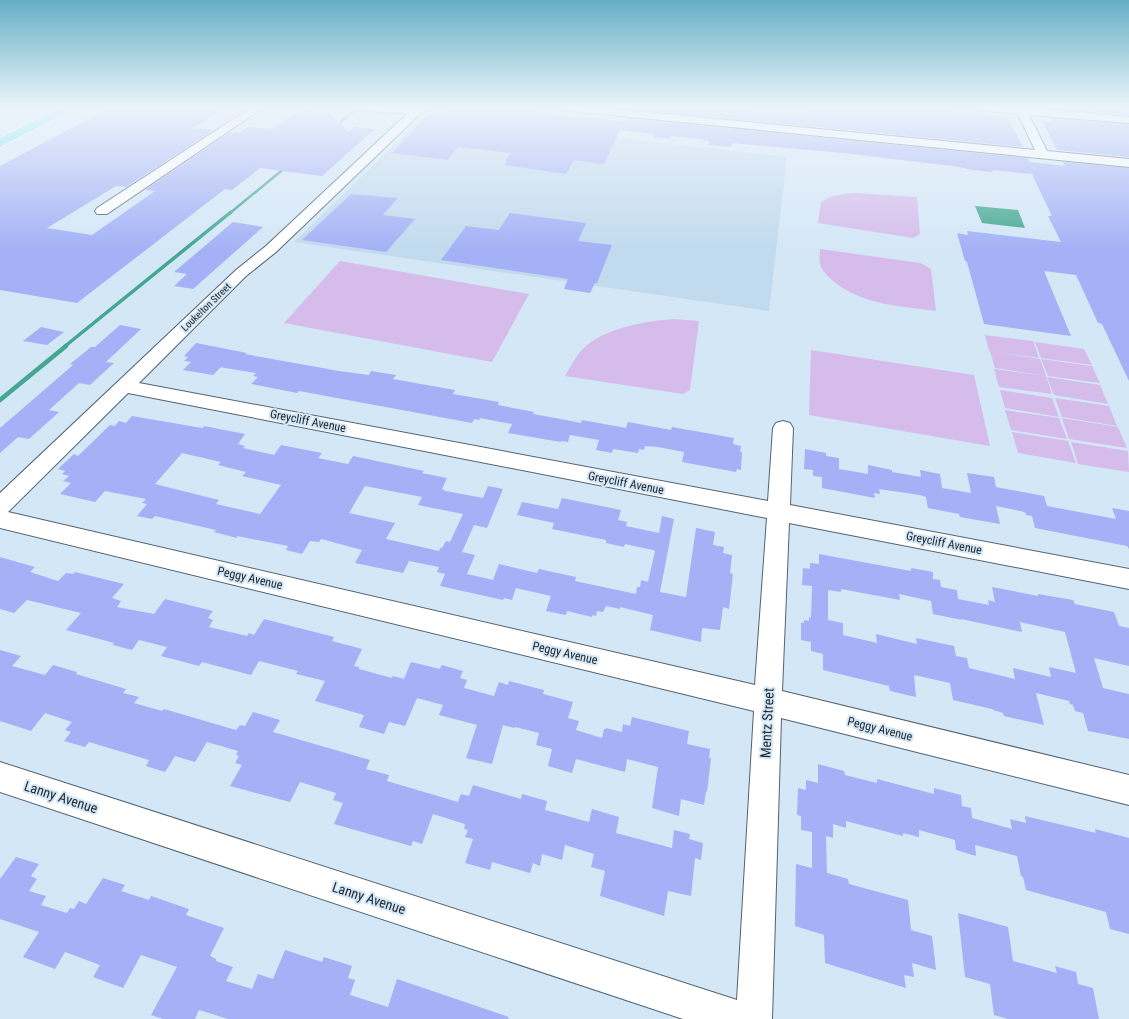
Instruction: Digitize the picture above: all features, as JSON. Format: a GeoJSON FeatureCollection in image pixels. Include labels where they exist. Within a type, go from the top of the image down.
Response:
{"type":"FeatureCollection","features":[{"type":"Feature","properties":{"kind":"street"},"geometry":{"type":"LineString","coordinates":[[102,212],[188,155]]}},
{"type":"Feature","properties":{"kind":"street","name":"Loukelton Street"},"geometry":{"type":"LineString","coordinates":[[0,506],[241,273],[271,249],[373,155]]}},
{"type":"Feature","properties":{"kind":"street"},"geometry":{"type":"LineString","coordinates":[[1039,155],[1129,163]]}},
{"type":"Feature","properties":{"kind":"street","name":"Greycliff Avenue"},"geometry":{"type":"LineString","coordinates":[[123,386],[1129,579]]}},
{"type":"Feature","properties":{"kind":"street","name":"Mentz Street"},"geometry":{"type":"LineString","coordinates":[[754,1019],[768,701],[783,428]]}},
{"type":"Feature","properties":{"kind":"street","name":"Peggy Avenue"},"geometry":{"type":"LineString","coordinates":[[0,519],[768,701],[1129,790]]}},
{"type":"Feature","properties":{"kind":"street","name":"Lanny Avenue"},"geometry":{"type":"LineString","coordinates":[[0,777],[738,1019]]}},
{"type":"Feature","properties":{"kind":"shaded area"},"geometry":{"type":"Polygon","coordinates":[[[384,155],[765,155],[787,157],[769,311],[294,242],[384,155]]]}},
{"type":"Feature","properties":{"kind":"shaded area"},"geometry":{"type":"Polygon","coordinates":[[[855,193],[917,197],[920,234],[913,238],[818,223],[821,202],[837,195],[855,193]]]}},
{"type":"Feature","properties":{"kind":"shaded area"},"geometry":{"type":"Polygon","coordinates":[[[975,206],[1018,210],[1025,228],[982,223],[975,206]]]}},
{"type":"Feature","properties":{"kind":"shaded area"},"geometry":{"type":"Polygon","coordinates":[[[820,249],[920,263],[931,269],[936,311],[895,306],[869,300],[844,289],[833,281],[822,269],[820,262],[820,249]]]}},
{"type":"Feature","properties":{"kind":"shaded area"},"geometry":{"type":"Polygon","coordinates":[[[340,261],[529,294],[492,362],[284,323],[340,261]]]}},
{"type":"Feature","properties":{"kind":"shaded area"},"geometry":{"type":"Polygon","coordinates":[[[674,319],[699,321],[690,390],[683,394],[565,376],[580,352],[595,339],[628,326],[652,321],[674,319]]]}},
{"type":"Feature","properties":{"kind":"shaded area"},"geometry":{"type":"Polygon","coordinates":[[[985,335],[1033,341],[1039,358],[989,351],[985,335]]]}},
{"type":"Feature","properties":{"kind":"shaded area"},"geometry":{"type":"Polygon","coordinates":[[[1035,342],[1084,349],[1092,365],[1041,358],[1035,342]]]}},
{"type":"Feature","properties":{"kind":"shaded area"},"geometry":{"type":"Polygon","coordinates":[[[811,350],[974,375],[990,446],[809,415],[811,350]]]}},
{"type":"Feature","properties":{"kind":"shaded area"},"geometry":{"type":"Polygon","coordinates":[[[990,351],[1040,359],[1046,376],[995,368],[990,351]]]}},
{"type":"Feature","properties":{"kind":"shaded area"},"geometry":{"type":"Polygon","coordinates":[[[1041,359],[1092,366],[1100,383],[1048,376],[1041,359]]]}},
{"type":"Feature","properties":{"kind":"shaded area"},"geometry":{"type":"Polygon","coordinates":[[[994,369],[1046,376],[1052,394],[999,387],[994,369]]]}},
{"type":"Feature","properties":{"kind":"shaded area"},"geometry":{"type":"Polygon","coordinates":[[[1047,377],[1100,385],[1108,404],[1054,395],[1047,377]]]}},
{"type":"Feature","properties":{"kind":"shaded area"},"geometry":{"type":"Polygon","coordinates":[[[1000,390],[1052,398],[1059,417],[1005,408],[1000,390]]]}},
{"type":"Feature","properties":{"kind":"shaded area"},"geometry":{"type":"Polygon","coordinates":[[[1055,398],[1109,406],[1117,426],[1062,417],[1055,398]]]}},
{"type":"Feature","properties":{"kind":"shaded area"},"geometry":{"type":"Polygon","coordinates":[[[1005,410],[1059,418],[1067,439],[1011,430],[1005,410]]]}},
{"type":"Feature","properties":{"kind":"shaded area"},"geometry":{"type":"Polygon","coordinates":[[[1062,418],[1118,427],[1127,448],[1069,439],[1062,418]]]}},
{"type":"Feature","properties":{"kind":"shaded area"},"geometry":{"type":"Polygon","coordinates":[[[1012,432],[1068,441],[1076,463],[1018,453],[1012,432]]]}},
{"type":"Feature","properties":{"kind":"shaded area"},"geometry":{"type":"Polygon","coordinates":[[[1071,442],[1128,451],[1129,472],[1078,464],[1071,442]]]}},
{"type":"Feature","properties":{"kind":"building"},"geometry":{"type":"Polygon","coordinates":[[[22,155],[176,155],[126,187],[116,186],[47,228],[92,235],[155,191],[145,190],[197,155],[346,155],[322,176],[260,168],[232,190],[225,189],[77,303],[0,290],[0,166],[22,155]]]}},
{"type":"Feature","properties":{"kind":"building"},"geometry":{"type":"Polygon","coordinates":[[[404,155],[452,155],[447,160],[404,155]]]}},
{"type":"Feature","properties":{"kind":"building"},"geometry":{"type":"Polygon","coordinates":[[[510,155],[608,155],[604,164],[574,160],[566,174],[504,165],[507,162],[505,161],[510,155]]]}},
{"type":"Feature","properties":{"kind":"building"},"geometry":{"type":"Polygon","coordinates":[[[857,155],[993,155],[1028,158],[1029,162],[1065,166],[1063,162],[1129,168],[1129,381],[1102,324],[1098,323],[1076,275],[1044,271],[1071,336],[984,324],[967,262],[965,261],[957,233],[968,235],[967,231],[1061,242],[1048,216],[1052,216],[1032,174],[992,170],[993,172],[972,170],[960,167],[857,155]]]}},
{"type":"Feature","properties":{"kind":"building"},"geometry":{"type":"Polygon","coordinates":[[[1104,155],[1129,155],[1129,157],[1104,155]]]}},
{"type":"Feature","properties":{"kind":"building"},"geometry":{"type":"Polygon","coordinates":[[[351,194],[398,198],[383,215],[415,219],[386,252],[302,240],[351,194]]]}},
{"type":"Feature","properties":{"kind":"building"},"geometry":{"type":"Polygon","coordinates":[[[510,213],[586,223],[578,241],[612,245],[597,283],[595,283],[590,293],[564,289],[568,279],[441,260],[466,226],[499,230],[510,213]]]}},
{"type":"Feature","properties":{"kind":"building"},"geometry":{"type":"Polygon","coordinates":[[[233,222],[263,227],[193,289],[174,286],[187,274],[174,272],[233,222]]]}},
{"type":"Feature","properties":{"kind":"building"},"geometry":{"type":"Polygon","coordinates":[[[120,325],[141,329],[106,362],[114,363],[90,385],[79,383],[49,410],[59,412],[29,439],[18,437],[0,453],[0,428],[73,365],[70,364],[91,347],[95,347],[120,325]]]}},
{"type":"Feature","properties":{"kind":"building"},"geometry":{"type":"Polygon","coordinates":[[[41,327],[64,332],[47,345],[23,341],[41,327]]]}},
{"type":"Feature","properties":{"kind":"building"},"geometry":{"type":"Polygon","coordinates":[[[196,343],[247,353],[245,354],[339,371],[369,375],[371,371],[396,375],[393,379],[455,390],[453,394],[499,402],[498,405],[534,412],[533,414],[581,423],[582,420],[626,428],[628,422],[671,430],[672,427],[734,438],[733,444],[741,446],[741,470],[737,469],[736,472],[682,462],[684,452],[658,447],[645,446],[644,450],[639,449],[638,453],[613,449],[612,453],[596,450],[599,440],[570,435],[568,442],[561,442],[508,433],[512,424],[480,418],[479,420],[474,419],[472,423],[299,391],[297,393],[251,384],[258,377],[253,376],[256,373],[221,367],[213,375],[183,370],[191,362],[184,361],[188,357],[184,356],[196,343]]]}},
{"type":"Feature","properties":{"kind":"building"},"geometry":{"type":"Polygon","coordinates":[[[132,416],[203,428],[204,426],[245,434],[238,444],[245,446],[243,448],[274,455],[281,445],[322,453],[318,458],[348,464],[353,456],[424,471],[422,473],[447,478],[442,489],[483,498],[488,486],[503,489],[487,528],[474,525],[462,552],[475,555],[467,574],[493,580],[499,564],[537,573],[539,569],[576,577],[575,581],[636,594],[637,587],[640,587],[641,580],[648,582],[655,551],[625,544],[624,547],[606,543],[606,540],[552,529],[554,523],[517,515],[522,502],[558,509],[562,498],[621,510],[618,520],[627,522],[626,526],[659,533],[662,516],[674,519],[660,592],[686,597],[696,528],[715,532],[713,545],[724,547],[723,553],[732,555],[730,573],[733,574],[729,609],[723,607],[720,630],[702,628],[701,642],[650,630],[653,615],[620,607],[620,609],[606,606],[603,612],[597,611],[596,616],[592,615],[592,617],[567,611],[566,615],[546,611],[551,596],[516,588],[512,600],[504,598],[503,600],[440,586],[445,574],[437,572],[439,567],[409,561],[403,573],[355,563],[362,550],[321,539],[319,542],[310,541],[302,554],[286,550],[288,546],[237,536],[237,538],[214,532],[216,530],[155,516],[152,519],[137,516],[147,504],[142,503],[146,499],[105,491],[95,502],[60,494],[71,483],[63,481],[69,476],[62,474],[65,471],[58,469],[74,454],[78,456],[110,425],[115,426],[119,421],[126,423],[132,416]],[[182,453],[155,484],[219,500],[216,504],[260,514],[281,485],[242,476],[246,472],[218,465],[221,462],[182,453]],[[365,486],[349,513],[395,523],[386,539],[439,551],[446,541],[450,542],[463,514],[418,505],[422,497],[365,486]]]}},
{"type":"Feature","properties":{"kind":"building"},"geometry":{"type":"Polygon","coordinates":[[[805,449],[826,453],[826,456],[839,458],[839,469],[868,474],[868,465],[892,470],[892,472],[921,477],[920,470],[940,474],[942,488],[971,493],[967,473],[994,477],[996,487],[1044,496],[1047,506],[1116,519],[1112,508],[1129,511],[1129,549],[1127,546],[1035,528],[1032,516],[1026,515],[1025,512],[996,506],[1000,524],[960,517],[959,514],[928,508],[926,497],[920,495],[879,489],[880,494],[874,493],[875,498],[822,488],[822,477],[813,476],[813,470],[804,469],[805,449]]]}},
{"type":"Feature","properties":{"kind":"building"},"geometry":{"type":"Polygon","coordinates":[[[819,554],[911,571],[911,568],[933,572],[933,579],[940,580],[941,587],[957,590],[958,599],[989,605],[988,600],[995,602],[992,587],[1038,596],[1038,594],[1073,600],[1075,604],[1114,612],[1119,626],[1129,628],[1129,666],[1094,658],[1103,688],[1129,694],[1129,739],[1088,731],[1083,713],[1075,711],[1073,705],[1070,704],[1069,701],[1036,693],[1044,725],[1004,716],[1003,713],[992,709],[953,700],[950,683],[914,675],[916,697],[890,691],[889,686],[823,670],[823,654],[811,651],[811,642],[801,640],[801,623],[804,623],[804,620],[809,621],[809,617],[811,618],[812,586],[802,585],[803,568],[810,569],[810,563],[819,564],[819,554]],[[841,589],[841,592],[828,590],[828,620],[843,623],[843,635],[877,643],[876,634],[917,644],[916,638],[954,646],[956,656],[967,658],[969,668],[1015,679],[1013,668],[1051,677],[1049,667],[1076,673],[1065,632],[1020,622],[1022,632],[933,614],[931,601],[899,594],[900,600],[841,589]]]}},
{"type":"Feature","properties":{"kind":"building"},"geometry":{"type":"Polygon","coordinates":[[[0,557],[35,567],[30,572],[58,581],[66,573],[73,574],[75,572],[124,584],[112,598],[121,601],[117,607],[154,614],[165,599],[213,611],[208,618],[213,620],[209,627],[247,636],[249,633],[254,635],[264,619],[334,637],[332,641],[362,649],[354,666],[359,667],[359,669],[392,678],[393,676],[404,679],[411,662],[440,669],[442,665],[463,671],[460,678],[467,680],[464,688],[494,696],[499,682],[508,685],[509,681],[544,690],[543,694],[573,702],[568,718],[579,721],[576,730],[602,738],[604,729],[606,728],[622,732],[623,724],[630,726],[632,717],[689,731],[687,744],[710,749],[709,758],[711,758],[704,805],[681,799],[679,816],[652,808],[658,767],[627,759],[625,772],[576,759],[572,773],[548,766],[552,749],[536,745],[539,733],[515,727],[503,725],[492,764],[466,758],[477,725],[439,715],[443,705],[417,698],[405,726],[389,722],[384,734],[359,727],[364,715],[315,701],[325,681],[296,674],[298,671],[259,661],[251,675],[202,662],[199,666],[161,656],[167,647],[139,640],[132,650],[113,645],[114,643],[66,630],[81,613],[27,600],[14,613],[0,609],[0,557]]]}},
{"type":"Feature","properties":{"kind":"building"},"geometry":{"type":"Polygon","coordinates":[[[0,650],[21,656],[12,666],[45,675],[53,665],[77,672],[76,674],[126,689],[123,693],[139,697],[134,703],[162,711],[164,709],[236,730],[240,725],[245,726],[253,712],[280,720],[273,732],[370,760],[366,769],[389,775],[387,781],[458,802],[461,794],[469,796],[473,785],[521,799],[522,794],[547,801],[545,810],[589,822],[592,809],[619,817],[616,833],[672,848],[674,830],[690,834],[689,839],[703,843],[701,860],[695,858],[691,896],[668,891],[664,916],[600,896],[605,871],[591,867],[594,854],[565,845],[562,860],[542,854],[540,866],[533,863],[530,873],[492,862],[490,870],[465,863],[473,839],[465,837],[468,830],[464,829],[465,824],[433,814],[422,844],[413,841],[411,846],[334,824],[343,803],[333,800],[336,793],[300,782],[290,802],[230,786],[242,765],[235,763],[239,756],[236,755],[238,751],[207,742],[195,762],[175,756],[165,772],[146,766],[149,760],[89,742],[85,747],[64,741],[71,732],[65,730],[72,722],[45,713],[31,731],[0,721],[0,650]]]}},
{"type":"Feature","properties":{"kind":"building"},"geometry":{"type":"Polygon","coordinates":[[[818,764],[844,771],[845,775],[877,783],[877,779],[934,794],[934,788],[961,795],[962,806],[971,808],[972,818],[1012,829],[1010,819],[1026,823],[1025,816],[1096,833],[1095,829],[1129,838],[1129,934],[1110,929],[1106,912],[1026,890],[1023,877],[1021,876],[1017,856],[975,845],[976,856],[956,850],[955,840],[919,830],[919,837],[903,833],[903,836],[846,821],[846,828],[833,824],[833,838],[826,836],[827,873],[848,879],[849,884],[908,900],[911,930],[932,936],[936,970],[912,963],[914,977],[904,975],[906,988],[825,963],[824,935],[795,926],[796,864],[812,868],[812,832],[801,830],[801,816],[797,815],[798,788],[806,790],[806,780],[818,783],[818,764]]]}},
{"type":"Feature","properties":{"kind":"building"},"geometry":{"type":"Polygon","coordinates":[[[16,857],[39,864],[31,876],[37,879],[29,891],[46,896],[41,905],[67,913],[70,908],[74,909],[79,901],[86,904],[103,878],[125,885],[121,891],[149,900],[151,896],[189,909],[186,915],[224,928],[210,956],[216,959],[216,961],[233,967],[226,981],[252,989],[258,974],[273,979],[285,950],[322,962],[324,957],[352,966],[348,978],[355,980],[350,995],[388,1007],[397,979],[509,1017],[508,1019],[228,1019],[199,1010],[195,1019],[163,1019],[151,1015],[177,967],[141,955],[123,988],[93,977],[100,965],[65,952],[55,969],[23,957],[39,932],[0,919],[0,879],[16,857]]]}},
{"type":"Feature","properties":{"kind":"building"},"geometry":{"type":"Polygon","coordinates":[[[958,913],[1008,927],[1013,961],[1057,973],[1055,966],[1076,972],[1078,984],[1093,988],[1099,1019],[1008,1019],[994,1015],[990,984],[965,977],[958,913]]]}},
{"type":"Feature","properties":{"kind":"waterway"},"geometry":{"type":"LineString","coordinates":[[230,213],[286,167]]}},
{"type":"Feature","properties":{"kind":"waterway"},"geometry":{"type":"LineString","coordinates":[[64,347],[231,212]]}},
{"type":"Feature","properties":{"kind":"waterway"},"geometry":{"type":"LineString","coordinates":[[0,400],[66,346]]}}]}
